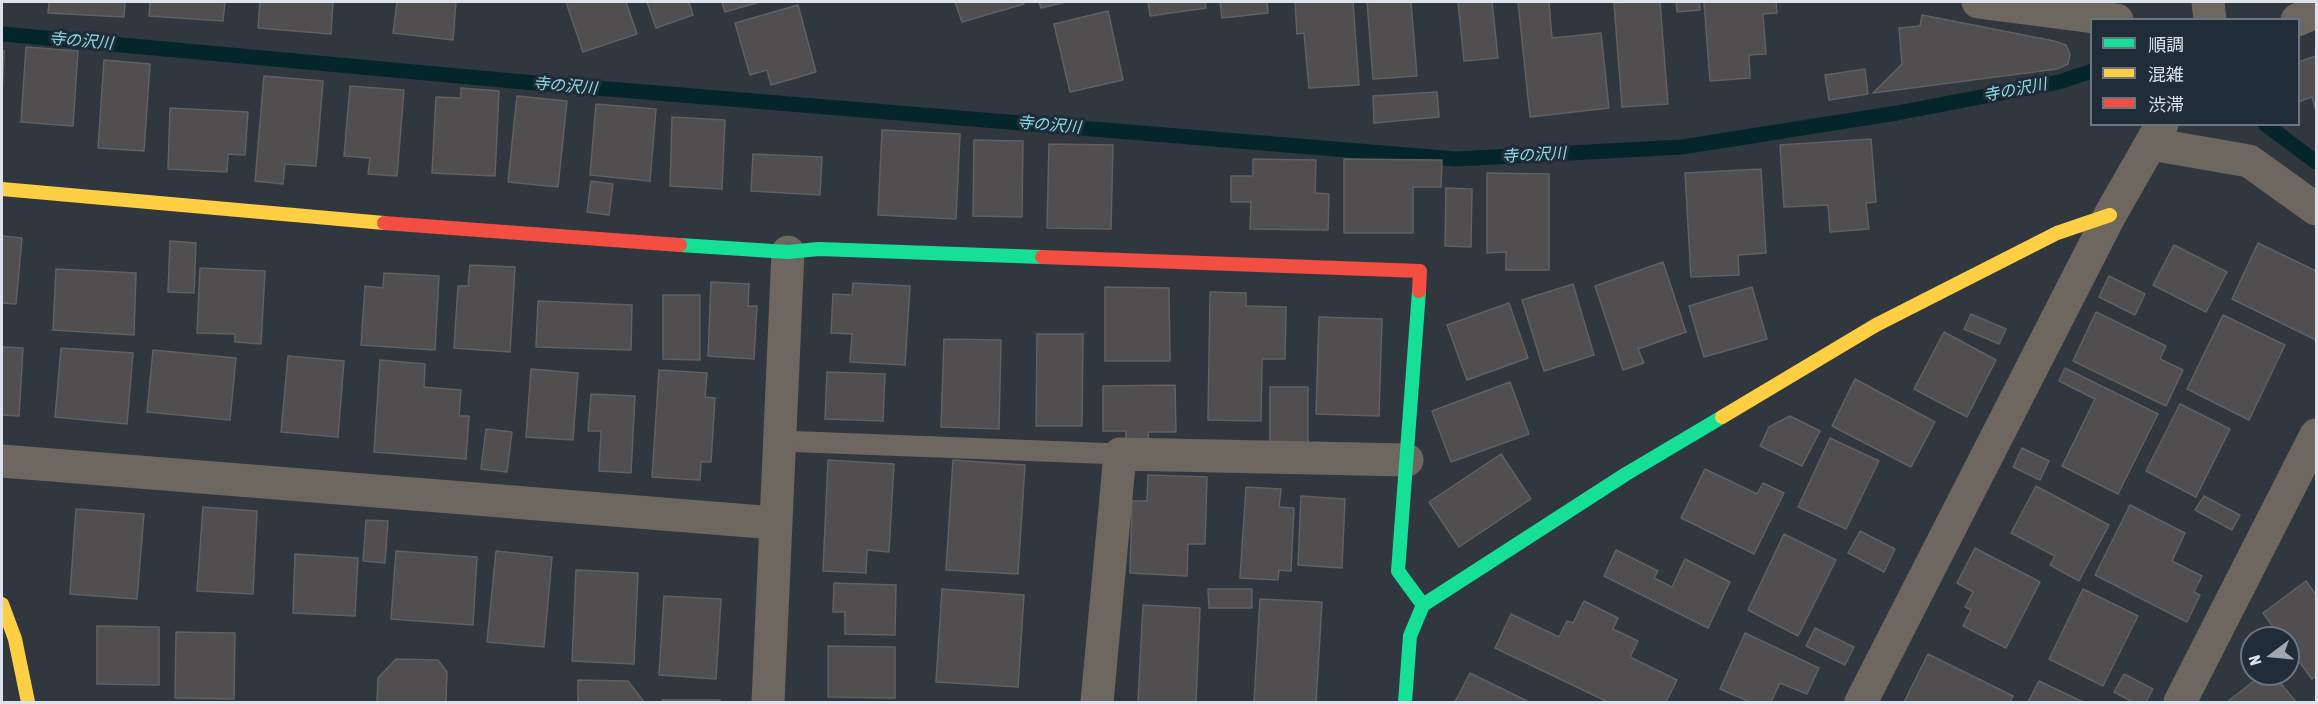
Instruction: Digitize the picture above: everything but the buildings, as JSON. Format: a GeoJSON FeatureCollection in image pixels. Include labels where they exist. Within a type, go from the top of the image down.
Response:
{"type":"FeatureCollection","features":[{"type":"Feature","properties":{"kind":"street"},"geometry":{"type":"LineString","coordinates":[[1978,2],[2102,18]]}},
{"type":"Feature","properties":{"kind":"street"},"geometry":{"type":"LineString","coordinates":[[2208,2],[2210,18]]}},
{"type":"Feature","properties":{"kind":"street"},"geometry":{"type":"LineString","coordinates":[[2300,19],[2316,12]]}},
{"type":"Feature","properties":{"kind":"street"},"geometry":{"type":"LineString","coordinates":[[1861,702],[2110,215],[2157,134],[2249,161],[2316,209]]}},
{"type":"Feature","properties":{"kind":"street"},"geometry":{"type":"LineString","coordinates":[[2,189],[463,230],[788,252],[819,249],[1420,271],[1398,571],[1422,605]]}},
{"type":"Feature","properties":{"kind":"street"},"geometry":{"type":"LineString","coordinates":[[1405,702],[1410,636],[1422,605],[1626,474],[1876,325],[2057,233],[2110,215]]}},
{"type":"Feature","properties":{"kind":"street"},"geometry":{"type":"LineString","coordinates":[[768,702],[788,252]]}},
{"type":"Feature","properties":{"kind":"street"},"geometry":{"type":"LineString","coordinates":[[2180,702],[2316,435]]}},
{"type":"Feature","properties":{"kind":"street"},"geometry":{"type":"LineString","coordinates":[[1097,702],[1120,454],[1407,460]]}},
{"type":"Feature","properties":{"kind":"street"},"geometry":{"type":"LineString","coordinates":[[2,461],[775,523]]}},
{"type":"Feature","properties":{"kind":"street"},"geometry":{"type":"LineString","coordinates":[[2,604],[15,639],[28,702]]}},
{"type":"Feature","properties":{"kind":"lane"},"geometry":{"type":"LineString","coordinates":[[780,441],[1120,454]]}},
{"type":"Feature","properties":{"kind":"waterway","name":"寺の沢川"},"geometry":{"type":"LineString","coordinates":[[2,34],[524,82],[1456,159],[1682,147],[1897,113],[2059,82],[2090,72]]}},
{"type":"Feature","properties":{"kind":"waterway","name":"寺の沢川"},"geometry":{"type":"LineString","coordinates":[[2268,126],[2316,162]]}},
{"type":"Feature","properties":{"kind":"traffic: fast"},"geometry":{"type":"LineString","coordinates":[[680,245],[788,252],[819,249],[1042,257]]}},
{"type":"Feature","properties":{"kind":"traffic: fast"},"geometry":{"type":"LineString","coordinates":[[1405,702],[1410,636],[1423,605],[1398,571],[1419,291]]}},
{"type":"Feature","properties":{"kind":"traffic: fast"},"geometry":{"type":"LineString","coordinates":[[1423,605],[1626,474],[1722,417]]}},
{"type":"Feature","properties":{"kind":"traffic: slow"},"geometry":{"type":"LineString","coordinates":[[2,189],[384,223]]}},
{"type":"Feature","properties":{"kind":"traffic: slow"},"geometry":{"type":"LineString","coordinates":[[1722,417],[1876,325],[2057,233],[2110,215]]}},
{"type":"Feature","properties":{"kind":"traffic: slow"},"geometry":{"type":"LineString","coordinates":[[2,604],[15,639],[28,702]]}},
{"type":"Feature","properties":{"kind":"traffic: jam"},"geometry":{"type":"LineString","coordinates":[[384,223],[680,245]]}},
{"type":"Feature","properties":{"kind":"traffic: jam"},"geometry":{"type":"LineString","coordinates":[[1042,257],[1420,271],[1419,291]]}}]}
